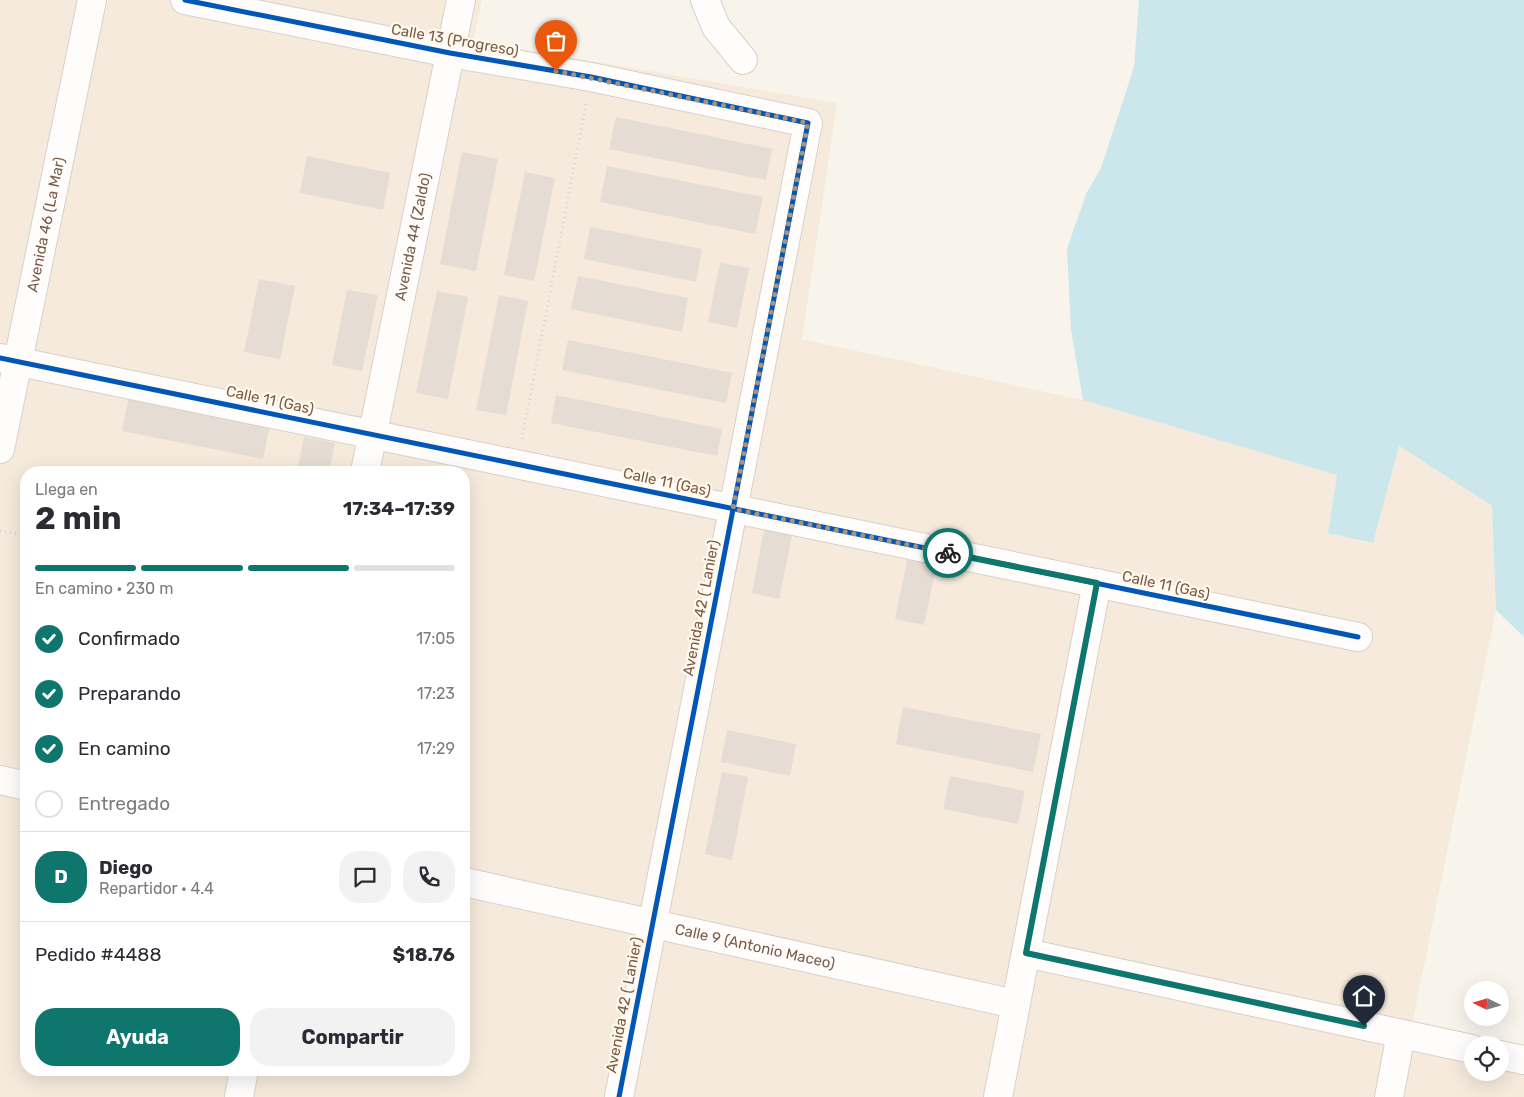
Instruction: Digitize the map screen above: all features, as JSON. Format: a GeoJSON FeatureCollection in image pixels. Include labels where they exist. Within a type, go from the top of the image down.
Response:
{"type":"FeatureCollection","features":[{"type":"Feature","properties":{"kind":"street","name":"Avenida 46 (La Mar)"},"geometry":{"type":"LineString","coordinates":[[0,450],[9,359],[92,0]]}},
{"type":"Feature","properties":{"kind":"street","name":"Calle 13 (Progreso)"},"geometry":{"type":"LineString","coordinates":[[185,0],[450,53],[591,77],[808,123]]}},
{"type":"Feature","properties":{"kind":"street","name":"Avenida 44 (Zaldo)"},"geometry":{"type":"LineString","coordinates":[[366,466],[461,0]]}},
{"type":"Feature","properties":{"kind":"street"},"geometry":{"type":"LineString","coordinates":[[705,0],[716,27],[743,60]]}},
{"type":"Feature","properties":{"kind":"street","name":"Avenida 42 ( Lanier)"},"geometry":{"type":"LineString","coordinates":[[619,1097],[808,123]]}},
{"type":"Feature","properties":{"kind":"street","name":"Calle 11 (Gas)"},"geometry":{"type":"LineString","coordinates":[[9,359],[1358,637]]}},
{"type":"Feature","properties":{"kind":"street"},"geometry":{"type":"LineString","coordinates":[[998,1097],[1097,583]]}},
{"type":"Feature","properties":{"kind":"street"},"geometry":{"type":"LineString","coordinates":[[0,780],[20,785]]}},
{"type":"Feature","properties":{"kind":"street","name":"Calle 9 (Antonio Maceo)"},"geometry":{"type":"LineString","coordinates":[[470,883],[1016,1004]]}},
{"type":"Feature","properties":{"kind":"street"},"geometry":{"type":"LineString","coordinates":[[1026,953],[1464,1047]]}},
{"type":"Feature","properties":{"kind":"street"},"geometry":{"type":"LineString","coordinates":[[1388,1097],[1401,1034]]}},
{"type":"Feature","properties":{"kind":"street"},"geometry":{"type":"LineString","coordinates":[[1509,1057],[1524,1060]]}},
{"type":"Feature","properties":{"kind":"street"},"geometry":{"type":"LineString","coordinates":[[238,1097],[243,1076]]}},
{"type":"Feature","properties":{"kind":"path"},"geometry":{"type":"LineString","coordinates":[[518,464],[591,77]]}},
{"type":"Feature","properties":{"kind":"path"},"geometry":{"type":"LineString","coordinates":[[0,531],[20,535]]}},
{"type":"Feature","properties":{"kind":"shaded area"},"geometry":{"type":"Polygon","coordinates":[[[0,0],[482,0],[473,41],[837,103],[802,339],[1083,400],[1337,475],[1328,533],[1373,543],[1398,446],[1492,506],[1496,610],[1407,1050],[1464,1061],[1464,1081],[1509,1081],[1509,1070],[1524,1073],[1524,1097],[0,1097],[0,0]]]}},
{"type":"Feature","properties":{"kind":"water"},"geometry":{"type":"Polygon","coordinates":[[[1139,0],[1524,0],[1524,637],[1496,610],[1492,506],[1399,446],[1373,543],[1328,533],[1337,475],[1083,400],[1071,330],[1067,249],[1086,194],[1101,168],[1134,67],[1139,0]]]}},
{"type":"Feature","properties":{"kind":"building"},"geometry":{"type":"Polygon","coordinates":[[[616,117],[772,149],[766,180],[609,149],[616,117]]]}},
{"type":"Feature","properties":{"kind":"building"},"geometry":{"type":"Polygon","coordinates":[[[462,152],[498,159],[476,271],[440,264],[462,152]]]}},
{"type":"Feature","properties":{"kind":"building"},"geometry":{"type":"Polygon","coordinates":[[[307,156],[390,173],[383,210],[300,193],[307,156]]]}},
{"type":"Feature","properties":{"kind":"building"},"geometry":{"type":"Polygon","coordinates":[[[607,166],[763,197],[755,234],[600,202],[607,166]]]}},
{"type":"Feature","properties":{"kind":"building"},"geometry":{"type":"Polygon","coordinates":[[[525,172],[555,178],[534,281],[504,275],[525,172]]]}},
{"type":"Feature","properties":{"kind":"building"},"geometry":{"type":"Polygon","coordinates":[[[590,227],[702,249],[696,282],[584,259],[590,227]]]}},
{"type":"Feature","properties":{"kind":"building"},"geometry":{"type":"Polygon","coordinates":[[[720,263],[749,268],[737,328],[708,322],[720,263]]]}},
{"type":"Feature","properties":{"kind":"building"},"geometry":{"type":"Polygon","coordinates":[[[578,276],[688,298],[682,332],[571,309],[578,276]]]}},
{"type":"Feature","properties":{"kind":"building"},"geometry":{"type":"Polygon","coordinates":[[[259,279],[295,286],[280,359],[244,352],[259,279]]]}},
{"type":"Feature","properties":{"kind":"building"},"geometry":{"type":"Polygon","coordinates":[[[347,290],[378,295],[362,371],[332,365],[347,290]]]}},
{"type":"Feature","properties":{"kind":"building"},"geometry":{"type":"Polygon","coordinates":[[[437,291],[468,297],[448,399],[416,393],[437,291]]]}},
{"type":"Feature","properties":{"kind":"building"},"geometry":{"type":"Polygon","coordinates":[[[499,295],[528,301],[506,415],[476,410],[499,295]]]}},
{"type":"Feature","properties":{"kind":"building"},"geometry":{"type":"Polygon","coordinates":[[[568,340],[732,373],[726,403],[562,370],[568,340]]]}},
{"type":"Feature","properties":{"kind":"building"},"geometry":{"type":"Polygon","coordinates":[[[556,395],[722,429],[717,456],[551,423],[556,395]]]}},
{"type":"Feature","properties":{"kind":"building"},"geometry":{"type":"Polygon","coordinates":[[[129,396],[270,425],[263,459],[122,431],[129,396]]]}},
{"type":"Feature","properties":{"kind":"building"},"geometry":{"type":"Polygon","coordinates":[[[304,437],[335,443],[330,466],[298,466],[304,437]]]}},
{"type":"Feature","properties":{"kind":"building"},"geometry":{"type":"Polygon","coordinates":[[[765,525],[793,531],[779,599],[752,593],[765,525]]]}},
{"type":"Feature","properties":{"kind":"building"},"geometry":{"type":"Polygon","coordinates":[[[909,551],[938,558],[924,625],[895,619],[909,551]]]}},
{"type":"Feature","properties":{"kind":"building"},"geometry":{"type":"Polygon","coordinates":[[[903,707],[1041,734],[1033,772],[896,744],[903,707]]]}},
{"type":"Feature","properties":{"kind":"building"},"geometry":{"type":"Polygon","coordinates":[[[727,730],[796,744],[790,776],[721,762],[727,730]]]}},
{"type":"Feature","properties":{"kind":"building"},"geometry":{"type":"Polygon","coordinates":[[[722,772],[748,777],[732,860],[705,854],[722,772]]]}},
{"type":"Feature","properties":{"kind":"building"},"geometry":{"type":"Polygon","coordinates":[[[950,776],[1025,791],[1018,824],[943,809],[950,776]]]}},
{"type":"Feature","properties":{"kind":"cycle path"},"geometry":{"type":"LineString","coordinates":[[185,0],[450,53],[591,77],[808,123],[619,1097]]}},
{"type":"Feature","properties":{"kind":"cycle path"},"geometry":{"type":"LineString","coordinates":[[0,358],[1358,637]]}},
{"type":"Feature","properties":{"kind":"way so far"},"geometry":{"type":"LineString","coordinates":[[556,71],[808,123],[733,509],[948,553]]}},
{"type":"Feature","properties":{"kind":"route"},"geometry":{"type":"LineString","coordinates":[[948,553],[1097,583],[1026,953],[1364,1026]]}}]}
